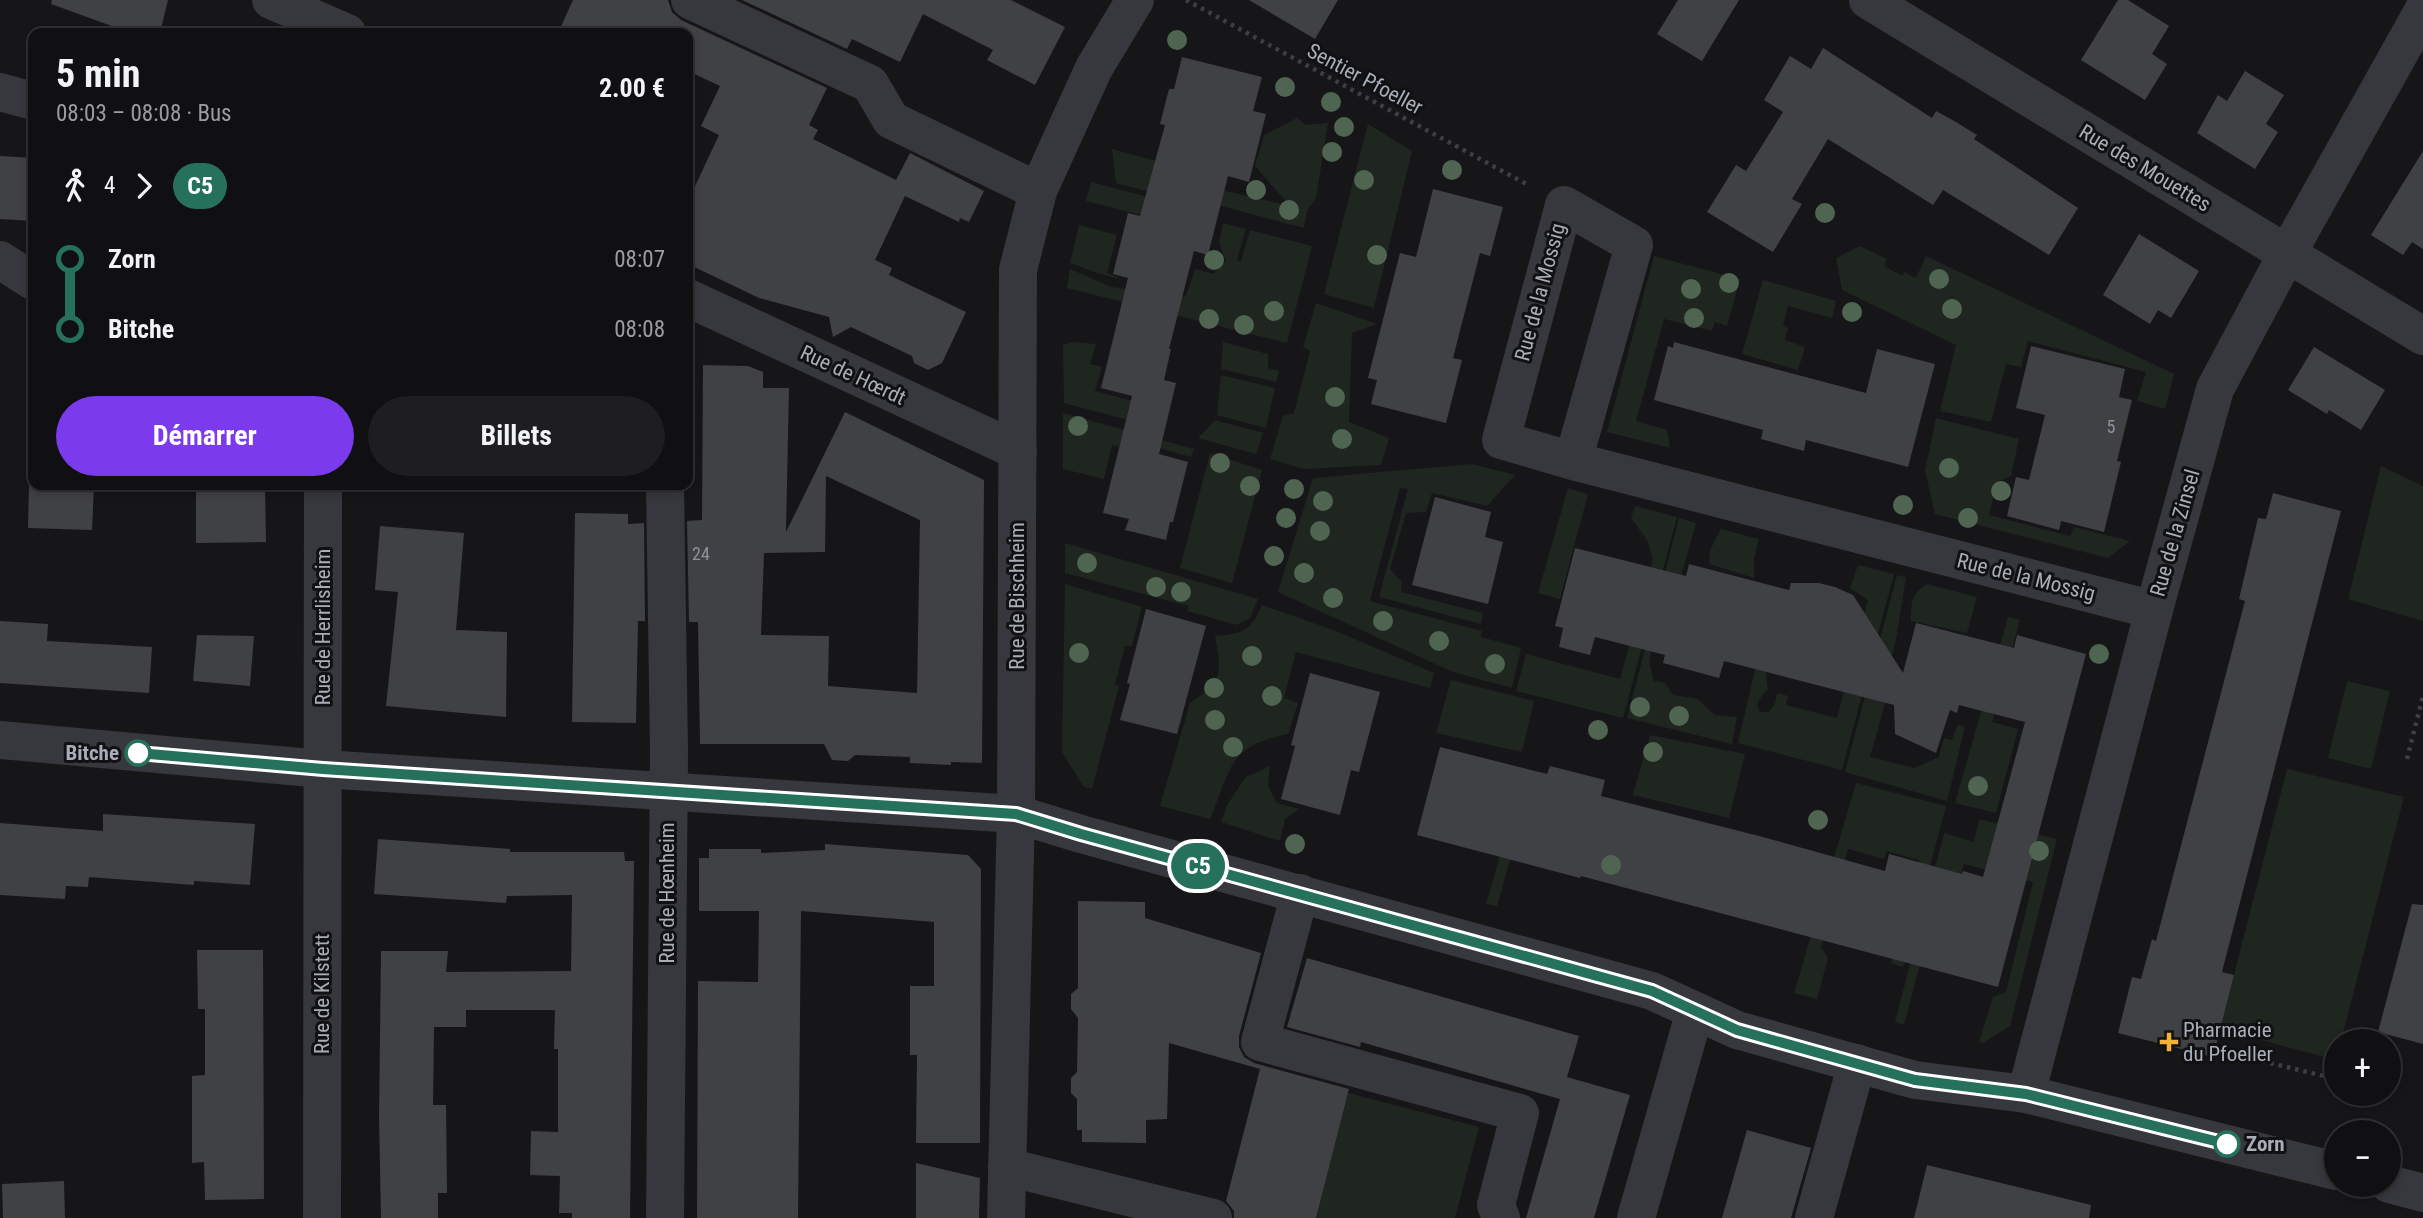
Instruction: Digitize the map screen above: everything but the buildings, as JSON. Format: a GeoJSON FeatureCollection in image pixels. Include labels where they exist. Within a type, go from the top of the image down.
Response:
{"type":"FeatureCollection","features":[{"type":"Feature","properties":{"kind":"street"},"geometry":{"type":"LineString","coordinates":[[271,0],[335,28]]}},
{"type":"Feature","properties":{"kind":"street"},"geometry":{"type":"LineString","coordinates":[[690,0],[870,84],[891,120],[1038,191]]}},
{"type":"Feature","properties":{"kind":"street","name":"Rue de Bischheim"},"geometry":{"type":"LineString","coordinates":[[1006,1218],[1016,814],[1018,271],[1038,191],[1094,68],[1135,0]]}},
{"type":"Feature","properties":{"kind":"street","name":"Rue des Mouettes"},"geometry":{"type":"LineString","coordinates":[[1868,0],[2423,336]]}},
{"type":"Feature","properties":{"kind":"street","name":"Rue de la Zinsel"},"geometry":{"type":"LineString","coordinates":[[2026,1094],[2154,610],[2216,389],[2287,254],[2423,11]]}},
{"type":"Feature","properties":{"kind":"street"},"geometry":{"type":"LineString","coordinates":[[0,92],[28,100]]}},
{"type":"Feature","properties":{"kind":"street","name":"Rue de la Mossig"},"geometry":{"type":"LineString","coordinates":[[1573,461],[1634,245],[1564,205],[1501,440],[1573,461],[2154,610]]}},
{"type":"Feature","properties":{"kind":"street"},"geometry":{"type":"LineString","coordinates":[[0,260],[28,278]]}},
{"type":"Feature","properties":{"kind":"street","name":"Rue de Hœrdt"},"geometry":{"type":"LineString","coordinates":[[693,303],[1018,451]]}},
{"type":"Feature","properties":{"kind":"street","name":"Rue de Herrlisheim"},"geometry":{"type":"LineString","coordinates":[[323,490],[323,769]]}},
{"type":"Feature","properties":{"kind":"street","name":"Rue de Hœnheim"},"geometry":{"type":"LineString","coordinates":[[665,490],[668,792],[665,1218]]}},
{"type":"Feature","properties":{"kind":"street"},"geometry":{"type":"LineString","coordinates":[[0,740],[323,769],[1016,814],[1652,991],[1737,1030],[1915,1080],[2026,1094],[2324,1168]]}},
{"type":"Feature","properties":{"kind":"street","name":"Rue de Kilstett"},"geometry":{"type":"LineString","coordinates":[[322,1218],[323,769]]}},
{"type":"Feature","properties":{"kind":"street"},"geometry":{"type":"LineString","coordinates":[[1300,893],[1260,1042],[1520,1113],[1496,1205],[1501,1218]]}},
{"type":"Feature","properties":{"kind":"street"},"geometry":{"type":"LineString","coordinates":[[1636,1218],[1695,1011]]}},
{"type":"Feature","properties":{"kind":"street"},"geometry":{"type":"LineString","coordinates":[[1814,1218],[1857,1063]]}},
{"type":"Feature","properties":{"kind":"street"},"geometry":{"type":"LineString","coordinates":[[1007,1167],[1213,1218]]}},
{"type":"Feature","properties":{"kind":"street"},"geometry":{"type":"LineString","coordinates":[[2401,1187],[2423,1193]]}},
{"type":"Feature","properties":{"kind":"street"},"geometry":{"type":"LineString","coordinates":[[2388,1197],[2389,1218]]}},
{"type":"Feature","properties":{"kind":"path","name":"Sentier Pfoeller"},"geometry":{"type":"LineString","coordinates":[[1186,0],[1530,186]]}},
{"type":"Feature","properties":{"kind":"path"},"geometry":{"type":"LineString","coordinates":[[2407,759],[2423,696]]}},
{"type":"Feature","properties":{"kind":"path"},"geometry":{"type":"LineString","coordinates":[[2229,1053],[2324,1076]]}},
{"type":"Feature","properties":{"kind":"shaded area"},"geometry":{"type":"Polygon","coordinates":[[[1297,118],[1306,125],[1328,123],[1316,198],[1307,211],[1304,228],[1214,204],[1218,189],[1290,206],[1255,166],[1264,135],[1297,118]]]}},
{"type":"Feature","properties":{"kind":"shaded area"},"geometry":{"type":"Polygon","coordinates":[[[1368,124],[1412,151],[1374,308],[1324,294],[1368,124]]]}},
{"type":"Feature","properties":{"kind":"shaded area"},"geometry":{"type":"Polygon","coordinates":[[[1112,149],[1189,170],[1180,200],[1116,183],[1112,149]]]}},
{"type":"Feature","properties":{"kind":"shaded area"},"geometry":{"type":"Polygon","coordinates":[[[1091,182],[1197,210],[1192,228],[1086,201],[1091,182]]]}},
{"type":"Feature","properties":{"kind":"shaded area"},"geometry":{"type":"Polygon","coordinates":[[[1223,223],[1246,229],[1237,260],[1241,261],[1250,230],[1312,246],[1287,343],[1067,288],[1070,269],[1111,287],[1150,292],[1177,300],[1186,296],[1195,269],[1213,274],[1226,261],[1219,243],[1223,223]]]}},
{"type":"Feature","properties":{"kind":"shaded area"},"geometry":{"type":"Polygon","coordinates":[[[1079,225],[1117,235],[1107,273],[1119,278],[1070,263],[1079,225]]]}},
{"type":"Feature","properties":{"kind":"shaded area"},"geometry":{"type":"Polygon","coordinates":[[[1860,246],[1887,259],[1884,266],[1902,276],[1904,272],[1916,278],[1926,256],[2174,374],[2165,409],[2137,401],[2146,372],[2028,341],[2021,367],[2006,364],[1991,422],[1940,411],[1956,345],[1842,290],[1836,258],[1860,246]]]}},
{"type":"Feature","properties":{"kind":"shaded area"},"geometry":{"type":"Polygon","coordinates":[[[1654,256],[1740,279],[1727,326],[1715,322],[1712,331],[1664,319],[1636,421],[1667,430],[1670,448],[1607,432],[1654,256]]]}},
{"type":"Feature","properties":{"kind":"shaded area"},"geometry":{"type":"Polygon","coordinates":[[[1763,280],[1836,301],[1832,318],[1788,306],[1783,326],[1788,328],[1785,340],[1805,347],[1798,370],[1742,354],[1763,280]]]}},
{"type":"Feature","properties":{"kind":"shaded area"},"geometry":{"type":"Polygon","coordinates":[[[1316,303],[1377,324],[1352,333],[1349,422],[1389,438],[1381,465],[1304,469],[1270,459],[1283,416],[1294,413],[1310,351],[1303,347],[1316,303]]]}},
{"type":"Feature","properties":{"kind":"shaded area"},"geometry":{"type":"Polygon","coordinates":[[[1073,342],[1096,344],[1090,364],[1102,367],[1095,391],[1155,407],[1150,426],[1064,403],[1063,345],[1073,342]]]}},
{"type":"Feature","properties":{"kind":"shaded area"},"geometry":{"type":"Polygon","coordinates":[[[1223,342],[1268,354],[1268,368],[1279,371],[1276,382],[1221,369],[1223,342]]]}},
{"type":"Feature","properties":{"kind":"shaded area"},"geometry":{"type":"Polygon","coordinates":[[[1221,375],[1275,388],[1266,428],[1217,415],[1221,375]]]}},
{"type":"Feature","properties":{"kind":"shaded area"},"geometry":{"type":"Polygon","coordinates":[[[1063,413],[1194,449],[1191,457],[1159,448],[1157,456],[1112,445],[1104,479],[1063,469],[1063,413]]]}},
{"type":"Feature","properties":{"kind":"shaded area"},"geometry":{"type":"Polygon","coordinates":[[[1936,418],[2019,439],[2011,476],[1997,482],[1989,515],[2070,536],[2074,527],[2130,541],[2108,558],[1935,514],[1925,471],[1936,418]]]}},
{"type":"Feature","properties":{"kind":"shaded area"},"geometry":{"type":"Polygon","coordinates":[[[1215,420],[1263,433],[1256,454],[1198,438],[1215,420]]]}},
{"type":"Feature","properties":{"kind":"shaded area"},"geometry":{"type":"Polygon","coordinates":[[[1210,453],[1262,470],[1232,583],[1180,568],[1210,453]]]}},
{"type":"Feature","properties":{"kind":"shaded area"},"geometry":{"type":"Polygon","coordinates":[[[1472,464],[1515,475],[1487,506],[1432,493],[1426,512],[1406,513],[1390,569],[1402,582],[1401,592],[1483,613],[1481,624],[1379,597],[1408,489],[1400,488],[1370,601],[1482,631],[1481,637],[1521,648],[1512,688],[1453,672],[1278,592],[1313,478],[1472,464]]]}},
{"type":"Feature","properties":{"kind":"shaded area"},"geometry":{"type":"Polygon","coordinates":[[[2381,466],[2423,486],[2423,621],[2348,599],[2381,466]]]}},
{"type":"Feature","properties":{"kind":"shaded area"},"geometry":{"type":"Polygon","coordinates":[[[1568,488],[1588,494],[1560,599],[1538,593],[1568,488]]]}},
{"type":"Feature","properties":{"kind":"shaded area"},"geometry":{"type":"Polygon","coordinates":[[[1635,506],[1677,517],[1623,718],[1516,691],[1526,654],[1620,679],[1653,559],[1647,540],[1631,518],[1635,506]]]}},
{"type":"Feature","properties":{"kind":"shaded area"},"geometry":{"type":"Polygon","coordinates":[[[1679,518],[1696,523],[1664,638],[1655,637],[1649,661],[1654,681],[1665,683],[1673,695],[1697,699],[1715,715],[1737,717],[1732,744],[1627,718],[1679,518]]]}},
{"type":"Feature","properties":{"kind":"shaded area"},"geometry":{"type":"Polygon","coordinates":[[[1721,529],[1759,539],[1754,559],[1754,578],[1709,564],[1710,550],[1721,529]]]}},
{"type":"Feature","properties":{"kind":"shaded area"},"geometry":{"type":"Polygon","coordinates":[[[1065,543],[1258,599],[1250,618],[1236,625],[1187,611],[1188,606],[1065,573],[1065,543]]]}},
{"type":"Feature","properties":{"kind":"shaded area"},"geometry":{"type":"Polygon","coordinates":[[[1858,565],[1894,574],[1842,770],[1738,743],[1767,618],[1765,665],[1768,689],[1757,705],[1760,712],[1769,712],[1775,704],[1777,693],[1788,696],[1786,705],[1837,718],[1868,600],[1850,588],[1858,565]]]}},
{"type":"Feature","properties":{"kind":"shaded area"},"geometry":{"type":"Polygon","coordinates":[[[1897,575],[1906,577],[1888,673],[1893,675],[1870,757],[1914,768],[1939,757],[1944,738],[1952,740],[1958,724],[1965,727],[1947,801],[1845,772],[1897,575]]]}},
{"type":"Feature","properties":{"kind":"shaded area"},"geometry":{"type":"Polygon","coordinates":[[[1065,584],[1142,607],[1132,646],[1125,646],[1115,684],[1119,686],[1092,789],[1084,787],[1062,752],[1065,584]]]}},
{"type":"Feature","properties":{"kind":"shaded area"},"geometry":{"type":"Polygon","coordinates":[[[1927,584],[1977,597],[1967,633],[1911,621],[1913,600],[1927,584]]]}},
{"type":"Feature","properties":{"kind":"shaded area"},"geometry":{"type":"Polygon","coordinates":[[[1262,605],[1336,631],[1434,673],[1430,688],[1296,652],[1284,698],[1298,703],[1288,734],[1253,745],[1242,753],[1228,774],[1210,819],[1160,806],[1190,703],[1209,688],[1218,675],[1219,659],[1215,636],[1245,630],[1262,605]]]}},
{"type":"Feature","properties":{"kind":"shaded area"},"geometry":{"type":"Polygon","coordinates":[[[2008,617],[2020,620],[1992,722],[2018,729],[1996,813],[1955,803],[2008,617]]]}},
{"type":"Feature","properties":{"kind":"shaded area"},"geometry":{"type":"Polygon","coordinates":[[[1451,680],[1534,701],[1522,752],[1436,733],[1451,680]]]}},
{"type":"Feature","properties":{"kind":"shaded area"},"geometry":{"type":"Polygon","coordinates":[[[2347,681],[2390,691],[2371,769],[2328,758],[2347,681]]]}},
{"type":"Feature","properties":{"kind":"shaded area"},"geometry":{"type":"Polygon","coordinates":[[[1650,735],[1745,754],[1729,818],[1633,795],[1650,735]]]}},
{"type":"Feature","properties":{"kind":"shaded area"},"geometry":{"type":"Polygon","coordinates":[[[1270,766],[1268,786],[1277,803],[1299,809],[1285,819],[1280,841],[1221,822],[1227,805],[1246,777],[1270,766]]]}},
{"type":"Feature","properties":{"kind":"shaded area"},"geometry":{"type":"Polygon","coordinates":[[[2287,769],[2404,797],[2344,1029],[2324,1029],[2324,1057],[2220,1029],[2287,769]]]}},
{"type":"Feature","properties":{"kind":"shaded area"},"geometry":{"type":"Polygon","coordinates":[[[1856,783],[1946,806],[1903,967],[1891,963],[1919,860],[1886,851],[1884,859],[1848,849],[1821,947],[1828,958],[1817,999],[1794,993],[1856,783]]]}},
{"type":"Feature","properties":{"kind":"shaded area"},"geometry":{"type":"Polygon","coordinates":[[[1514,807],[1524,810],[1497,906],[1486,904],[1514,807]]]}},
{"type":"Feature","properties":{"kind":"shaded area"},"geometry":{"type":"Polygon","coordinates":[[[1979,819],[2057,839],[2010,1026],[1983,1043],[1979,1042],[1993,997],[2006,992],[2033,882],[1964,864],[1947,926],[1924,949],[1904,1025],[1895,1022],[1944,833],[1974,842],[1979,819]]]}},
{"type":"Feature","properties":{"kind":"shaded area"},"geometry":{"type":"Polygon","coordinates":[[[1348,1093],[1479,1127],[1455,1218],[1316,1218],[1348,1093]]]}},
{"type":"Feature","properties":{"kind":"bus line","name":"C5"},"geometry":{"type":"LineString","coordinates":[[138,753],[323,769],[1016,814],[1652,991],[1737,1030],[1915,1080],[2026,1094],[2227,1144]]}},
{"type":"Feature","properties":{"kind":"place","name":"Bitche"},"geometry":{"type":"Point","coordinates":[138,753]}},
{"type":"Feature","properties":{"kind":"place","name":"Pharmacie du Pfoeller"},"geometry":{"type":"Point","coordinates":[2169,1042]}},
{"type":"Feature","properties":{"kind":"place","name":"Zorn"},"geometry":{"type":"Point","coordinates":[2227,1144]}}]}
